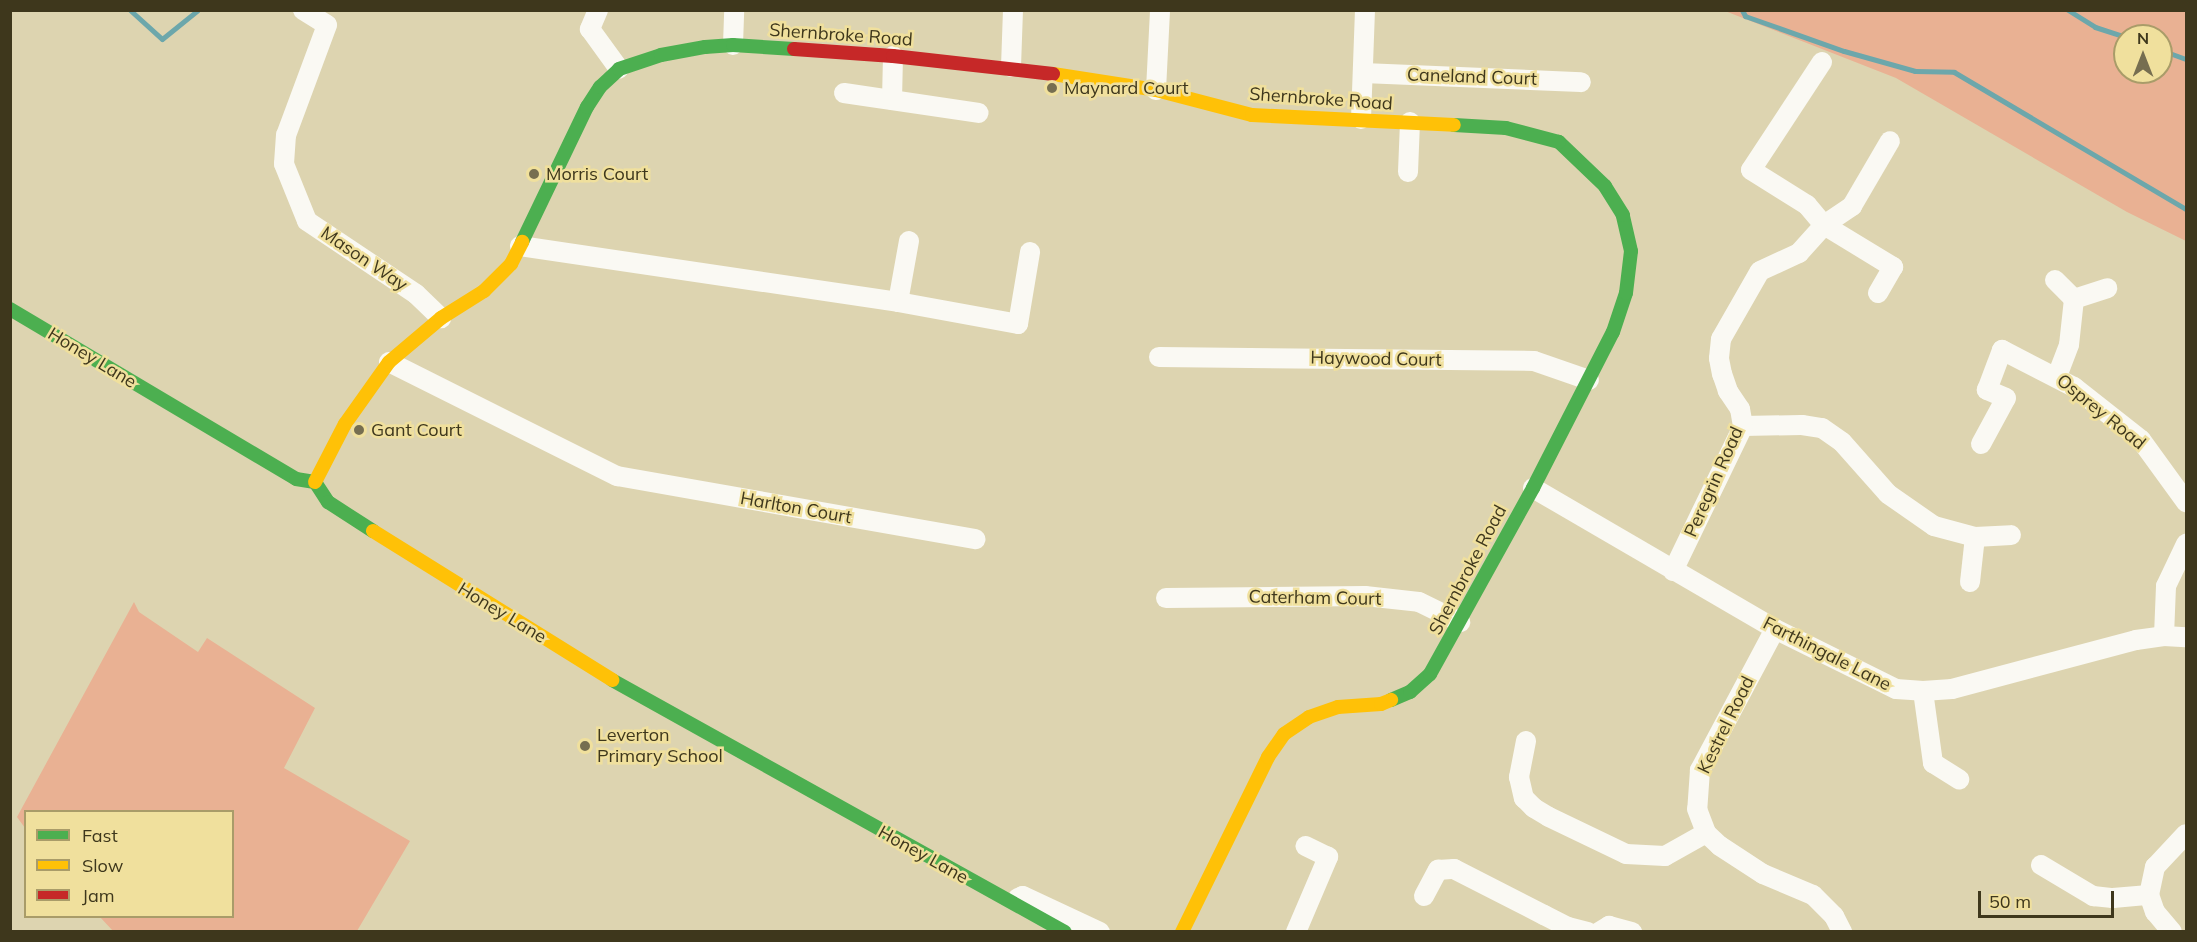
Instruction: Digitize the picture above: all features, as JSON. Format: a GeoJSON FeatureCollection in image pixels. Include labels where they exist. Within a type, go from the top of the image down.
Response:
{"type":"FeatureCollection","features":[{"type":"Feature","properties":{"kind":"street","name":"Mason Way"},"geometry":{"type":"LineString","coordinates":[[303,10],[331,18],[286,135],[284,164],[307,221],[416,294],[441,318]]}},
{"type":"Feature","properties":{"kind":"street"},"geometry":{"type":"LineString","coordinates":[[598,10],[590,29],[619,69]]}},
{"type":"Feature","properties":{"kind":"street"},"geometry":{"type":"LineString","coordinates":[[733,45],[734,10]]}},
{"type":"Feature","properties":{"kind":"street"},"geometry":{"type":"LineString","coordinates":[[1011,67],[1013,10]]}},
{"type":"Feature","properties":{"kind":"street"},"geometry":{"type":"LineString","coordinates":[[1156,90],[1160,10]]}},
{"type":"Feature","properties":{"kind":"street"},"geometry":{"type":"LineString","coordinates":[[1361,119],[1365,10]]}},
{"type":"Feature","properties":{"kind":"street","name":"Shernbroke Road"},"geometry":{"type":"LineString","coordinates":[[315,482],[345,424],[389,362],[441,318],[484,291],[511,264],[587,107],[600,87],[619,69],[661,55],[705,47],[733,45],[1011,67],[1156,90],[1252,115],[1506,128],[1545,137],[1565,147],[1605,186],[1623,215],[1631,251],[1626,293],[1613,332],[1533,488],[1430,674],[1410,692],[1382,704],[1338,707],[1309,717],[1284,734],[1268,757],[1182,932]]}},
{"type":"Feature","properties":{"kind":"street"},"geometry":{"type":"LineString","coordinates":[[891,100],[893,56]]}},
{"type":"Feature","properties":{"kind":"street"},"geometry":{"type":"LineString","coordinates":[[1822,62],[1751,170],[1807,205],[1824,225],[1893,267],[1878,293]]}},
{"type":"Feature","properties":{"kind":"street","name":"Caneland Court"},"geometry":{"type":"LineString","coordinates":[[1363,73],[1581,82]]}},
{"type":"Feature","properties":{"kind":"street"},"geometry":{"type":"LineString","coordinates":[[843,93],[979,113]]}},
{"type":"Feature","properties":{"kind":"street"},"geometry":{"type":"LineString","coordinates":[[1408,172],[1410,122]]}},
{"type":"Feature","properties":{"kind":"street","name":"Peregrin Road"},"geometry":{"type":"LineString","coordinates":[[1673,571],[1743,426],[1740,409],[1728,391],[1722,374],[1719,358],[1721,339],[1760,271],[1799,253],[1824,225],[1852,206],[1890,141]]}},
{"type":"Feature","properties":{"kind":"street"},"geometry":{"type":"LineString","coordinates":[[898,302],[909,241]]}},
{"type":"Feature","properties":{"kind":"street"},"geometry":{"type":"LineString","coordinates":[[520,246],[898,302],[1018,324],[1030,252]]}},
{"type":"Feature","properties":{"kind":"street"},"geometry":{"type":"LineString","coordinates":[[2055,280],[2074,299]]}},
{"type":"Feature","properties":{"kind":"street"},"geometry":{"type":"LineString","coordinates":[[2074,299],[2107,288]]}},
{"type":"Feature","properties":{"kind":"street"},"geometry":{"type":"LineString","coordinates":[[2057,376],[2069,345],[2074,299]]}},
{"type":"Feature","properties":{"kind":"street","name":"Honey Lane"},"geometry":{"type":"LineString","coordinates":[[10,309],[296,479],[315,482],[328,502],[441,576],[602,674],[1006,902],[1065,932]]}},
{"type":"Feature","properties":{"kind":"street","name":"Osprey Road"},"geometry":{"type":"LineString","coordinates":[[1981,444],[2006,398],[1987,390],[2002,350],[2057,376],[2141,440],[2187,502]]}},
{"type":"Feature","properties":{"kind":"street","name":"Haywood Court"},"geometry":{"type":"LineString","coordinates":[[1159,357],[1534,361],[1589,380]]}},
{"type":"Feature","properties":{"kind":"street","name":"Harlton Court"},"geometry":{"type":"LineString","coordinates":[[389,362],[617,476],[975,539]]}},
{"type":"Feature","properties":{"kind":"street"},"geometry":{"type":"LineString","coordinates":[[1743,426],[1802,424],[1822,428],[1842,442],[1888,494],[1934,526],[1975,537],[2011,535]]}},
{"type":"Feature","properties":{"kind":"street","name":"Farthingale Lane"},"geometry":{"type":"LineString","coordinates":[[1533,488],[1775,628],[1896,689],[1923,691],[1982,682],[2136,640],[2164,636],[2187,637]]}},
{"type":"Feature","properties":{"kind":"street"},"geometry":{"type":"LineString","coordinates":[[1970,582],[1975,537]]}},
{"type":"Feature","properties":{"kind":"street"},"geometry":{"type":"LineString","coordinates":[[2164,636],[2166,586],[2187,544]]}},
{"type":"Feature","properties":{"kind":"street","name":"Caterham Court"},"geometry":{"type":"LineString","coordinates":[[1166,597],[1365,596],[1419,602],[1460,622]]}},
{"type":"Feature","properties":{"kind":"street","name":"Kestrel Road"},"geometry":{"type":"LineString","coordinates":[[1706,833],[1697,809],[1700,770],[1775,628]]}},
{"type":"Feature","properties":{"kind":"street"},"geometry":{"type":"LineString","coordinates":[[1923,691],[1933,764],[1959,779]]}},
{"type":"Feature","properties":{"kind":"street"},"geometry":{"type":"LineString","coordinates":[[1526,741],[1519,777],[1524,798],[1548,817],[1626,854],[1665,856],[1706,833],[1763,874],[1813,894],[1834,916],[1842,932]]}},
{"type":"Feature","properties":{"kind":"street"},"geometry":{"type":"LineString","coordinates":[[2172,932],[2155,912],[2149,894],[2155,867],[2187,834]]}},
{"type":"Feature","properties":{"kind":"street"},"geometry":{"type":"LineString","coordinates":[[1296,932],[1328,857],[1305,846]]}},
{"type":"Feature","properties":{"kind":"street"},"geometry":{"type":"LineString","coordinates":[[2042,865],[2093,896],[2113,898],[2149,894]]}},
{"type":"Feature","properties":{"kind":"street"},"geometry":{"type":"LineString","coordinates":[[1424,896],[1438,870],[1454,869],[1540,923],[1588,932]]}},
{"type":"Feature","properties":{"kind":"street"},"geometry":{"type":"LineString","coordinates":[[1006,902],[1023,896],[1100,932]]}},
{"type":"Feature","properties":{"kind":"street"},"geometry":{"type":"LineString","coordinates":[[1599,932],[1609,926],[1632,932]]}},
{"type":"Feature","properties":{"kind":"shaded area"},"geometry":{"type":"Polygon","coordinates":[[[1725,11],[2186,11],[2186,241],[2127,212],[1896,78],[1725,11]]]}},
{"type":"Feature","properties":{"kind":"shaded area"},"geometry":{"type":"Polygon","coordinates":[[[134,602],[139,612],[198,652],[207,638],[315,708],[284,768],[410,841],[357,931],[113,931],[101,918],[234,918],[234,810],[24,810],[24,827],[17,817],[134,602]]]}},
{"type":"Feature","properties":{"kind":"waterway"},"geometry":{"type":"LineString","coordinates":[[130,10],[162,39],[198,10]]}},
{"type":"Feature","properties":{"kind":"waterway"},"geometry":{"type":"LineString","coordinates":[[1742,10],[1745,16],[1844,51],[1915,71],[1954,72],[2186,209]]}},
{"type":"Feature","properties":{"kind":"waterway"},"geometry":{"type":"LineString","coordinates":[[2068,10],[2095,27],[2113,33]]}},
{"type":"Feature","properties":{"kind":"waterway"},"geometry":{"type":"LineString","coordinates":[[2173,54],[2186,59]]}},
{"type":"Feature","properties":{"kind":"traffic: fast"},"geometry":{"type":"LineString","coordinates":[[522,242],[587,107],[600,87],[619,69],[661,55],[705,47],[733,45],[794,49]]}},
{"type":"Feature","properties":{"kind":"traffic: fast"},"geometry":{"type":"LineString","coordinates":[[1391,700],[1410,692],[1430,674],[1533,488],[1613,332],[1626,293],[1631,251],[1623,215],[1605,186],[1559,142],[1506,128],[1454,125]]}},
{"type":"Feature","properties":{"kind":"traffic: fast"},"geometry":{"type":"LineString","coordinates":[[10,309],[296,479],[315,482],[328,502],[373,531]]}},
{"type":"Feature","properties":{"kind":"traffic: fast"},"geometry":{"type":"LineString","coordinates":[[612,680],[1065,932]]}},
{"type":"Feature","properties":{"kind":"traffic: slow"},"geometry":{"type":"LineString","coordinates":[[1053,74],[1156,90],[1252,115],[1454,125]]}},
{"type":"Feature","properties":{"kind":"traffic: slow"},"geometry":{"type":"LineString","coordinates":[[315,482],[345,424],[389,362],[441,318],[484,291],[511,264],[522,242]]}},
{"type":"Feature","properties":{"kind":"traffic: slow"},"geometry":{"type":"LineString","coordinates":[[373,531],[612,680]]}},
{"type":"Feature","properties":{"kind":"traffic: slow"},"geometry":{"type":"LineString","coordinates":[[1182,932],[1268,757],[1284,734],[1309,717],[1338,707],[1381,704],[1391,700]]}},
{"type":"Feature","properties":{"kind":"traffic: jam"},"geometry":{"type":"LineString","coordinates":[[794,49],[893,56],[1053,74]]}},
{"type":"Feature","properties":{"kind":"place","name":"Maynard Court"},"geometry":{"type":"Point","coordinates":[1052,88]}},
{"type":"Feature","properties":{"kind":"place","name":"Morris Court"},"geometry":{"type":"Point","coordinates":[534,174]}},
{"type":"Feature","properties":{"kind":"place","name":"Gant Court"},"geometry":{"type":"Point","coordinates":[359,430]}},
{"type":"Feature","properties":{"kind":"place","name":"Leverton Primary School"},"geometry":{"type":"Point","coordinates":[585,746]}}]}
